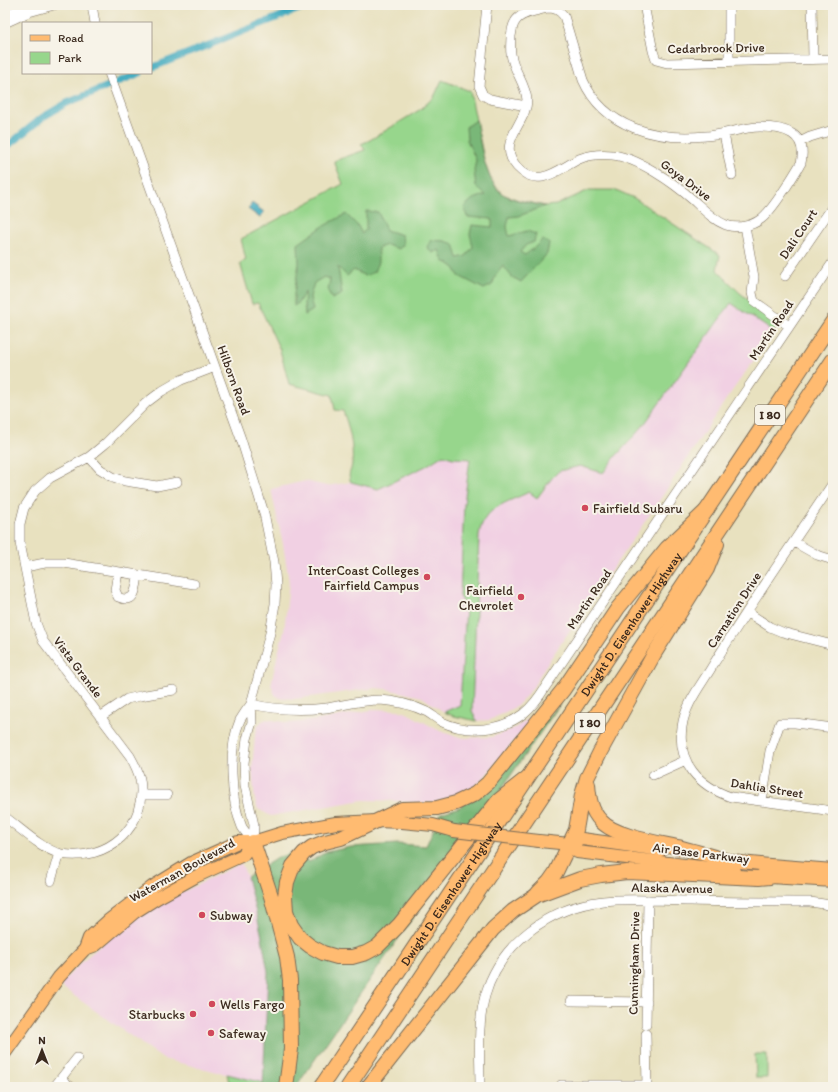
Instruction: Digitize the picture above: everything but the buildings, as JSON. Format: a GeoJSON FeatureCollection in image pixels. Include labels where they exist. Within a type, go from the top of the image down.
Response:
{"type":"FeatureCollection","features":[{"type":"Feature","properties":{"kind":"highway","name":"Dwight D. Eisenhower Highway"},"geometry":{"type":"LineString","coordinates":[[321,1087],[833,321]]}},
{"type":"Feature","properties":{"kind":"highway","name":"Dwight D. Eisenhower Highway"},"geometry":{"type":"LineString","coordinates":[[348,1087],[833,360]]}},
{"type":"Feature","properties":{"kind":"highway"},"geometry":{"type":"LineString","coordinates":[[527,778],[498,801],[399,925],[377,947],[366,953],[352,957],[337,957],[323,954],[300,938],[291,925],[286,911],[285,896],[287,882],[293,866],[304,853],[312,847],[324,842],[341,838],[402,809],[437,808],[456,803],[475,794],[488,784],[563,690],[618,608],[667,548],[706,510]]}},
{"type":"Feature","properties":{"kind":"highway"},"geometry":{"type":"LineString","coordinates":[[537,895],[556,872],[576,830],[582,795],[587,778],[654,654],[707,569],[726,520]]}},
{"type":"Feature","properties":{"kind":"highway"},"geometry":{"type":"LineString","coordinates":[[587,778],[589,800],[592,808],[596,816],[607,827],[638,838],[730,861]]}},
{"type":"Feature","properties":{"kind":"highway"},"geometry":{"type":"LineString","coordinates":[[253,842],[279,924],[287,957],[290,980],[291,1049],[286,1087]]}},
{"type":"Feature","properties":{"kind":"highway"},"geometry":{"type":"LineString","coordinates":[[368,1087],[493,929],[513,911],[537,895],[580,879],[627,872],[760,878],[770,877]]}},
{"type":"Feature","properties":{"kind":"main road","name":"Waterman Boulevard"},"geometry":{"type":"LineString","coordinates":[[5,1052],[59,977],[85,949],[96,945],[135,912],[157,898],[201,874],[243,855],[253,842],[282,833],[336,823],[376,821],[433,825],[454,831],[540,841]]}},
{"type":"Feature","properties":{"kind":"main road","name":"Air Base Parkway"},"geometry":{"type":"LineString","coordinates":[[540,841],[570,844],[582,839],[644,847],[730,861],[833,870]]}},
{"type":"Feature","properties":{"kind":"main road","name":"Air Base Parkway"},"geometry":{"type":"LineString","coordinates":[[570,844],[577,852],[760,874],[770,877],[833,881]]}},
{"type":"Feature","properties":{"kind":"street"},"geometry":{"type":"LineString","coordinates":[[9,14],[29,8],[50,5]]}},
{"type":"Feature","properties":{"kind":"street"},"geometry":{"type":"LineString","coordinates":[[92,5],[94,22]]}},
{"type":"Feature","properties":{"kind":"street"},"geometry":{"type":"LineString","coordinates":[[487,5],[479,86],[483,95],[490,100],[526,106],[526,92],[512,62],[510,48],[512,27],[519,17],[532,8],[554,8],[560,11],[564,16],[586,88],[599,106],[617,121],[635,128],[670,136],[687,137],[724,134],[758,127],[775,127],[785,129],[795,134],[800,142],[810,137],[833,130]]}},
{"type":"Feature","properties":{"kind":"street","name":"Cedarbrook Drive"},"geometry":{"type":"LineString","coordinates":[[644,5],[652,51],[656,60],[667,63],[833,59]]}},
{"type":"Feature","properties":{"kind":"street"},"geometry":{"type":"LineString","coordinates":[[812,5],[814,59]]}},
{"type":"Feature","properties":{"kind":"street"},"geometry":{"type":"LineString","coordinates":[[5,23],[29,8]]}},
{"type":"Feature","properties":{"kind":"street"},"geometry":{"type":"LineString","coordinates":[[729,10],[730,61]]}},
{"type":"Feature","properties":{"kind":"street","name":"Hilborn Road"},"geometry":{"type":"LineString","coordinates":[[109,74],[256,483],[264,512],[274,562],[276,585],[273,618],[251,704],[240,720],[234,751],[232,776],[238,814],[243,828],[253,842]]}},
{"type":"Feature","properties":{"kind":"street","name":"Goya Drive"},"geometry":{"type":"LineString","coordinates":[[526,106],[524,114],[512,135],[510,143],[510,152],[513,160],[517,167],[526,174],[537,177],[546,177],[580,159],[590,156],[613,155],[628,159],[664,178],[679,188],[717,221],[728,226],[745,226],[760,220],[768,212],[801,163],[803,156],[800,142]]}},
{"type":"Feature","properties":{"kind":"street"},"geometry":{"type":"LineString","coordinates":[[724,134],[732,175]]}},
{"type":"Feature","properties":{"kind":"street","name":"Dali Court"},"geometry":{"type":"LineString","coordinates":[[785,276],[833,206]]}},
{"type":"Feature","properties":{"kind":"street"},"geometry":{"type":"LineString","coordinates":[[745,226],[754,277],[752,293],[754,301],[789,326]]}},
{"type":"Feature","properties":{"kind":"street","name":"Martin Road"},"geometry":{"type":"LineString","coordinates":[[251,704],[267,708],[294,711],[327,708],[369,701],[390,701],[418,708],[453,726],[473,729],[493,728],[518,718],[532,706],[546,686],[833,262]]}},
{"type":"Feature","properties":{"kind":"street","name":"Vista Grande"},"geometry":{"type":"LineString","coordinates":[[5,817],[44,846],[60,853],[77,856],[95,853],[110,846],[122,837],[133,823],[139,808],[141,795],[140,778],[133,763],[43,641],[36,623],[25,567],[20,536],[20,524],[24,508],[35,491],[50,478],[89,457],[105,444],[146,403],[162,391],[182,380],[215,367]]}},
{"type":"Feature","properties":{"kind":"street"},"geometry":{"type":"LineString","coordinates":[[89,457],[100,469],[113,477],[125,481],[157,486],[177,482]]}},
{"type":"Feature","properties":{"kind":"street","name":"Carnation Drive"},"geometry":{"type":"LineString","coordinates":[[686,760],[682,739],[684,717],[746,612],[833,483]]}},
{"type":"Feature","properties":{"kind":"street"},"geometry":{"type":"LineString","coordinates":[[794,542],[817,555],[833,560]]}},
{"type":"Feature","properties":{"kind":"street"},"geometry":{"type":"LineString","coordinates":[[25,567],[46,563],[64,563],[194,584]]}},
{"type":"Feature","properties":{"kind":"street"},"geometry":{"type":"LineString","coordinates":[[118,572],[115,590],[118,597],[124,600],[135,594],[138,575]]}},
{"type":"Feature","properties":{"kind":"street"},"geometry":{"type":"LineString","coordinates":[[746,612],[770,627],[782,632],[833,645]]}},
{"type":"Feature","properties":{"kind":"street"},"geometry":{"type":"LineString","coordinates":[[100,717],[127,700],[140,696],[174,690]]}},
{"type":"Feature","properties":{"kind":"street"},"geometry":{"type":"LineString","coordinates":[[762,801],[770,751],[780,722],[833,728]]}},
{"type":"Feature","properties":{"kind":"street"},"geometry":{"type":"LineString","coordinates":[[653,775],[686,760]]}},
{"type":"Feature","properties":{"kind":"street","name":"Dahlia Street"},"geometry":{"type":"LineString","coordinates":[[686,760],[698,778],[705,785],[718,792],[731,796],[833,811]]}},
{"type":"Feature","properties":{"kind":"street"},"geometry":{"type":"LineString","coordinates":[[141,795],[167,795]]}},
{"type":"Feature","properties":{"kind":"street"},"geometry":{"type":"LineString","coordinates":[[51,881],[60,853]]}},
{"type":"Feature","properties":{"kind":"street","name":"Alaska Avenue"},"geometry":{"type":"LineString","coordinates":[[480,1087],[480,1017],[485,995],[492,978],[505,956],[520,939],[533,928],[552,916],[584,904],[621,900],[810,902],[833,906]]}},
{"type":"Feature","properties":{"kind":"street","name":"Cunningham Drive"},"geometry":{"type":"LineString","coordinates":[[646,1086],[648,900]]}},
{"type":"Feature","properties":{"kind":"street"},"geometry":{"type":"LineString","coordinates":[[571,1001],[647,1002]]}},
{"type":"Feature","properties":{"kind":"street"},"geometry":{"type":"LineString","coordinates":[[54,1087],[77,1058]]}},
{"type":"Feature","properties":{"kind":"street"},"geometry":{"type":"LineString","coordinates":[[61,1079],[71,1087]]}},
{"type":"Feature","properties":{"kind":"street"},"geometry":{"type":"LineString","coordinates":[[561,1085],[646,1086]]}},
{"type":"Feature","properties":{"kind":"shaded area"},"geometry":{"type":"Polygon","coordinates":[[[731,303],[774,332],[725,401],[655,507],[544,668],[532,689],[517,706],[490,720],[477,721],[472,711],[479,536],[480,527],[485,517],[494,508],[530,492],[538,498],[552,478],[559,471],[580,466],[603,473],[731,303]]]}},
{"type":"Feature","properties":{"kind":"shaded area"},"geometry":{"type":"Polygon","coordinates":[[[443,455],[453,458],[470,458],[464,504],[460,596],[466,607],[460,705],[444,712],[422,697],[375,688],[295,699],[280,698],[275,695],[271,685],[284,632],[289,582],[283,544],[271,489],[305,481],[327,486],[351,482],[378,489],[426,466],[443,455]]]}},
{"type":"Feature","properties":{"kind":"shaded area"},"geometry":{"type":"Polygon","coordinates":[[[376,709],[398,710],[407,713],[440,731],[465,738],[492,737],[515,728],[537,713],[481,781],[458,796],[442,801],[420,804],[399,801],[363,800],[271,816],[258,809],[255,801],[252,770],[255,736],[258,726],[262,721],[267,719],[289,723],[319,720],[376,709]]]}},
{"type":"Feature","properties":{"kind":"shaded area"},"geometry":{"type":"Polygon","coordinates":[[[241,863],[247,877],[261,932],[268,972],[264,1083],[163,1059],[59,985],[86,958],[135,916],[241,863]]]}},
{"type":"Feature","properties":{"kind":"green space"},"geometry":{"type":"Polygon","coordinates":[[[442,80],[470,91],[485,164],[491,180],[502,194],[519,200],[545,206],[556,205],[589,190],[616,190],[634,198],[720,255],[717,270],[740,293],[779,324],[774,332],[731,303],[643,426],[603,473],[580,466],[559,471],[537,498],[529,492],[497,507],[485,518],[481,526],[479,536],[472,711],[477,721],[454,716],[444,712],[460,705],[466,607],[460,596],[464,504],[470,459],[453,458],[443,455],[426,466],[378,489],[351,482],[349,475],[352,464],[352,444],[343,411],[335,410],[332,395],[289,384],[280,350],[258,303],[252,304],[240,263],[246,260],[241,239],[343,184],[334,161],[365,150],[361,144],[421,109],[434,97],[442,80]]]}},
{"type":"Feature","properties":{"kind":"green space"},"geometry":{"type":"Polygon","coordinates":[[[476,120],[484,160],[492,181],[497,188],[503,194],[512,198],[523,202],[545,206],[519,216],[509,217],[507,227],[509,236],[527,231],[536,234],[534,242],[526,245],[520,252],[525,255],[542,240],[549,243],[547,254],[521,282],[512,277],[503,266],[496,275],[492,285],[484,289],[459,276],[453,266],[443,261],[439,250],[432,253],[427,247],[431,240],[445,241],[454,244],[458,258],[466,256],[473,247],[470,234],[472,225],[492,227],[492,219],[467,217],[464,207],[473,199],[486,195],[476,187],[474,170],[476,160],[467,140],[466,127],[476,120]]]}},
{"type":"Feature","properties":{"kind":"green space"},"geometry":{"type":"Polygon","coordinates":[[[366,211],[378,212],[386,230],[402,235],[403,245],[399,249],[387,245],[378,248],[378,262],[374,272],[365,276],[354,270],[347,276],[338,267],[342,294],[332,299],[328,291],[330,279],[324,277],[314,283],[310,297],[313,310],[305,315],[305,292],[298,303],[294,306],[294,294],[299,263],[298,244],[322,227],[346,214],[358,226],[362,234],[366,229],[366,211]]]}},
{"type":"Feature","properties":{"kind":"green space"},"geometry":{"type":"Polygon","coordinates":[[[560,704],[296,1087],[263,1087],[268,972],[261,932],[247,877],[277,858],[296,851],[309,862],[326,852],[351,847],[398,844],[426,846],[441,813],[460,807],[560,704]]]}},
{"type":"Feature","properties":{"kind":"green space"},"geometry":{"type":"Polygon","coordinates":[[[755,1054],[767,1054],[767,1078],[756,1078],[755,1054]]]}},
{"type":"Feature","properties":{"kind":"green space"},"geometry":{"type":"Polygon","coordinates":[[[227,1074],[264,1083],[263,1087],[230,1087],[227,1074]]]}},
{"type":"Feature","properties":{"kind":"water"},"geometry":{"type":"Polygon","coordinates":[[[252,203],[264,212],[260,218],[248,209],[252,203]]]}},
{"type":"Feature","properties":{"kind":"waterway"},"geometry":{"type":"LineString","coordinates":[[152,68],[309,5]]}},
{"type":"Feature","properties":{"kind":"waterway"},"geometry":{"type":"LineString","coordinates":[[5,148],[43,117],[67,103],[138,74]]}},
{"type":"Feature","properties":{"kind":"place","name":"Fairfield Subaru"},"geometry":{"type":"Point","coordinates":[585,508]}},
{"type":"Feature","properties":{"kind":"place","name":"InterCoast Colleges Fairfield Campus"},"geometry":{"type":"Point","coordinates":[427,577]}},
{"type":"Feature","properties":{"kind":"place","name":"Fairfield Chevrolet"},"geometry":{"type":"Point","coordinates":[521,597]}},
{"type":"Feature","properties":{"kind":"place","name":"Subway"},"geometry":{"type":"Point","coordinates":[202,915]}},
{"type":"Feature","properties":{"kind":"place","name":"Wells Fargo"},"geometry":{"type":"Point","coordinates":[212,1004]}},
{"type":"Feature","properties":{"kind":"place","name":"Starbucks"},"geometry":{"type":"Point","coordinates":[193,1014]}},
{"type":"Feature","properties":{"kind":"place","name":"Safeway"},"geometry":{"type":"Point","coordinates":[211,1033]}}]}
